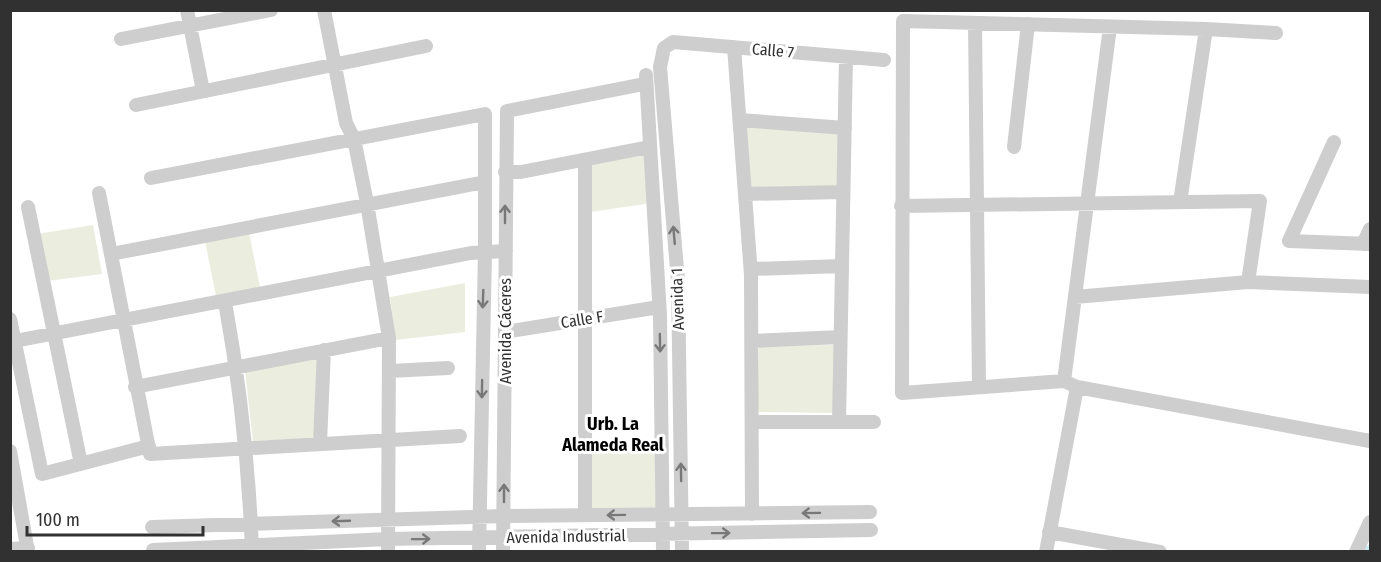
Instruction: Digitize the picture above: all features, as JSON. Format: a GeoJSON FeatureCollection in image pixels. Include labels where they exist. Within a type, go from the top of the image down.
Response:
{"type":"FeatureCollection","features":[{"type":"Feature","properties":{"kind":"street"},"geometry":{"type":"LineString","coordinates":[[187,10],[203,91]]}},
{"type":"Feature","properties":{"kind":"street"},"geometry":{"type":"LineString","coordinates":[[121,39],[271,10]]}},
{"type":"Feature","properties":{"kind":"street"},"geometry":{"type":"LineString","coordinates":[[324,10],[346,123],[354,139],[367,203],[389,338],[388,545]]}},
{"type":"Feature","properties":{"kind":"street"},"geometry":{"type":"LineString","coordinates":[[1276,33],[903,21],[902,393],[979,387],[1070,384],[1371,441]]}},
{"type":"Feature","properties":{"kind":"street"},"geometry":{"type":"LineString","coordinates":[[975,23],[979,387]]}},
{"type":"Feature","properties":{"kind":"street"},"geometry":{"type":"LineString","coordinates":[[1014,147],[1028,24]]}},
{"type":"Feature","properties":{"kind":"street"},"geometry":{"type":"LineString","coordinates":[[1046,552],[1070,384],[1075,297],[1110,27]]}},
{"type":"Feature","properties":{"kind":"street"},"geometry":{"type":"LineString","coordinates":[[1180,202],[1206,29]]}},
{"type":"Feature","properties":{"kind":"street","name":"Calle 7"},"geometry":{"type":"LineString","coordinates":[[664,48],[673,42],[884,60]]}},
{"type":"Feature","properties":{"kind":"street"},"geometry":{"type":"LineString","coordinates":[[136,105],[426,46]]}},
{"type":"Feature","properties":{"kind":"street"},"geometry":{"type":"LineString","coordinates":[[734,47],[751,269],[752,514]]}},
{"type":"Feature","properties":{"kind":"street","name":"Avenida 1"},"geometry":{"type":"LineString","coordinates":[[664,48],[660,67],[678,281],[682,552]]}},
{"type":"Feature","properties":{"kind":"street"},"geometry":{"type":"LineString","coordinates":[[839,422],[846,57]]}},
{"type":"Feature","properties":{"kind":"street","name":"Avenida 1"},"geometry":{"type":"LineString","coordinates":[[507,111],[642,80],[659,307],[663,552]]}},
{"type":"Feature","properties":{"kind":"street","name":"Avenida Cáceres"},"geometry":{"type":"LineString","coordinates":[[503,552],[507,111]]}},
{"type":"Feature","properties":{"kind":"street","name":"Avenida Cáceres"},"geometry":{"type":"LineString","coordinates":[[354,139],[485,114],[485,251],[479,552]]}},
{"type":"Feature","properties":{"kind":"street"},"geometry":{"type":"LineString","coordinates":[[740,120],[845,128]]}},
{"type":"Feature","properties":{"kind":"street"},"geometry":{"type":"LineString","coordinates":[[151,178],[354,139]]}},
{"type":"Feature","properties":{"kind":"street"},"geometry":{"type":"LineString","coordinates":[[1334,142],[1289,241],[1367,244],[1371,229]]}},
{"type":"Feature","properties":{"kind":"street"},"geometry":{"type":"LineString","coordinates":[[505,172],[521,172],[644,148]]}},
{"type":"Feature","properties":{"kind":"street"},"geometry":{"type":"LineString","coordinates":[[585,160],[585,515]]}},
{"type":"Feature","properties":{"kind":"street"},"geometry":{"type":"LineString","coordinates":[[111,254],[485,182]]}},
{"type":"Feature","properties":{"kind":"street"},"geometry":{"type":"LineString","coordinates":[[745,194],[843,192]]}},
{"type":"Feature","properties":{"kind":"street"},"geometry":{"type":"LineString","coordinates":[[99,193],[135,387],[150,454],[320,442],[460,436]]}},
{"type":"Feature","properties":{"kind":"street"},"geometry":{"type":"LineString","coordinates":[[901,206],[1260,201],[1248,282]]}},
{"type":"Feature","properties":{"kind":"street"},"geometry":{"type":"LineString","coordinates":[[28,207],[81,464]]}},
{"type":"Feature","properties":{"kind":"street"},"geometry":{"type":"LineString","coordinates":[[15,341],[225,302],[379,270],[485,251],[506,251]]}},
{"type":"Feature","properties":{"kind":"street"},"geometry":{"type":"LineString","coordinates":[[751,269],[842,266]]}},
{"type":"Feature","properties":{"kind":"street"},"geometry":{"type":"LineString","coordinates":[[1075,297],[1248,282],[1371,287]]}},
{"type":"Feature","properties":{"kind":"street"},"geometry":{"type":"LineString","coordinates":[[225,302],[237,367],[246,447],[252,549]]}},
{"type":"Feature","properties":{"kind":"street","name":"Calle F"},"geometry":{"type":"LineString","coordinates":[[504,332],[659,307]]}},
{"type":"Feature","properties":{"kind":"street"},"geometry":{"type":"LineString","coordinates":[[10,319],[42,474],[149,446]]}},
{"type":"Feature","properties":{"kind":"street"},"geometry":{"type":"LineString","coordinates":[[753,341],[840,337]]}},
{"type":"Feature","properties":{"kind":"street"},"geometry":{"type":"LineString","coordinates":[[135,387],[389,338]]}},
{"type":"Feature","properties":{"kind":"street"},"geometry":{"type":"LineString","coordinates":[[320,442],[324,350]]}},
{"type":"Feature","properties":{"kind":"street"},"geometry":{"type":"LineString","coordinates":[[390,371],[448,368]]}},
{"type":"Feature","properties":{"kind":"street"},"geometry":{"type":"LineString","coordinates":[[752,422],[874,422]]}},
{"type":"Feature","properties":{"kind":"street"},"geometry":{"type":"LineString","coordinates":[[10,451],[17,526],[28,550],[10,549]]}},
{"type":"Feature","properties":{"kind":"street","name":"Avenida Industrial"},"geometry":{"type":"LineString","coordinates":[[152,527],[504,516],[870,512]]}},
{"type":"Feature","properties":{"kind":"street"},"geometry":{"type":"LineString","coordinates":[[1356,552],[1371,522]]}},
{"type":"Feature","properties":{"kind":"street","name":"Avenida Industrial"},"geometry":{"type":"LineString","coordinates":[[153,550],[388,545],[479,537],[871,530]]}},
{"type":"Feature","properties":{"kind":"street"},"geometry":{"type":"LineString","coordinates":[[1049,532],[1160,552]]}},
{"type":"Feature","properties":{"kind":"green space"},"geometry":{"type":"Polygon","coordinates":[[[744,126],[839,134],[838,187],[749,189],[744,126]]]}},
{"type":"Feature","properties":{"kind":"green space"},"geometry":{"type":"Polygon","coordinates":[[[648,152],[652,203],[590,212],[590,163],[648,152]]]}},
{"type":"Feature","properties":{"kind":"green space"},"geometry":{"type":"Polygon","coordinates":[[[93,225],[102,274],[46,281],[37,234],[93,225]]]}},
{"type":"Feature","properties":{"kind":"green space"},"geometry":{"type":"Polygon","coordinates":[[[249,233],[260,287],[216,296],[205,241],[249,233]]]}},
{"type":"Feature","properties":{"kind":"green space"},"geometry":{"type":"Polygon","coordinates":[[[465,283],[465,332],[396,340],[390,297],[465,283]]]}},
{"type":"Feature","properties":{"kind":"green space"},"geometry":{"type":"Polygon","coordinates":[[[836,345],[834,413],[757,412],[759,346],[836,345]]]}},
{"type":"Feature","properties":{"kind":"green space"},"geometry":{"type":"Polygon","coordinates":[[[319,356],[316,438],[253,441],[245,371],[319,356]]]}},
{"type":"Feature","properties":{"kind":"green space"},"geometry":{"type":"Polygon","coordinates":[[[656,452],[656,510],[591,512],[590,453],[656,452]]]}},
{"type":"Feature","properties":{"kind":"district","name":"Urb. La Alameda Real"},"geometry":{"type":"Point","coordinates":[613,434]}}]}
